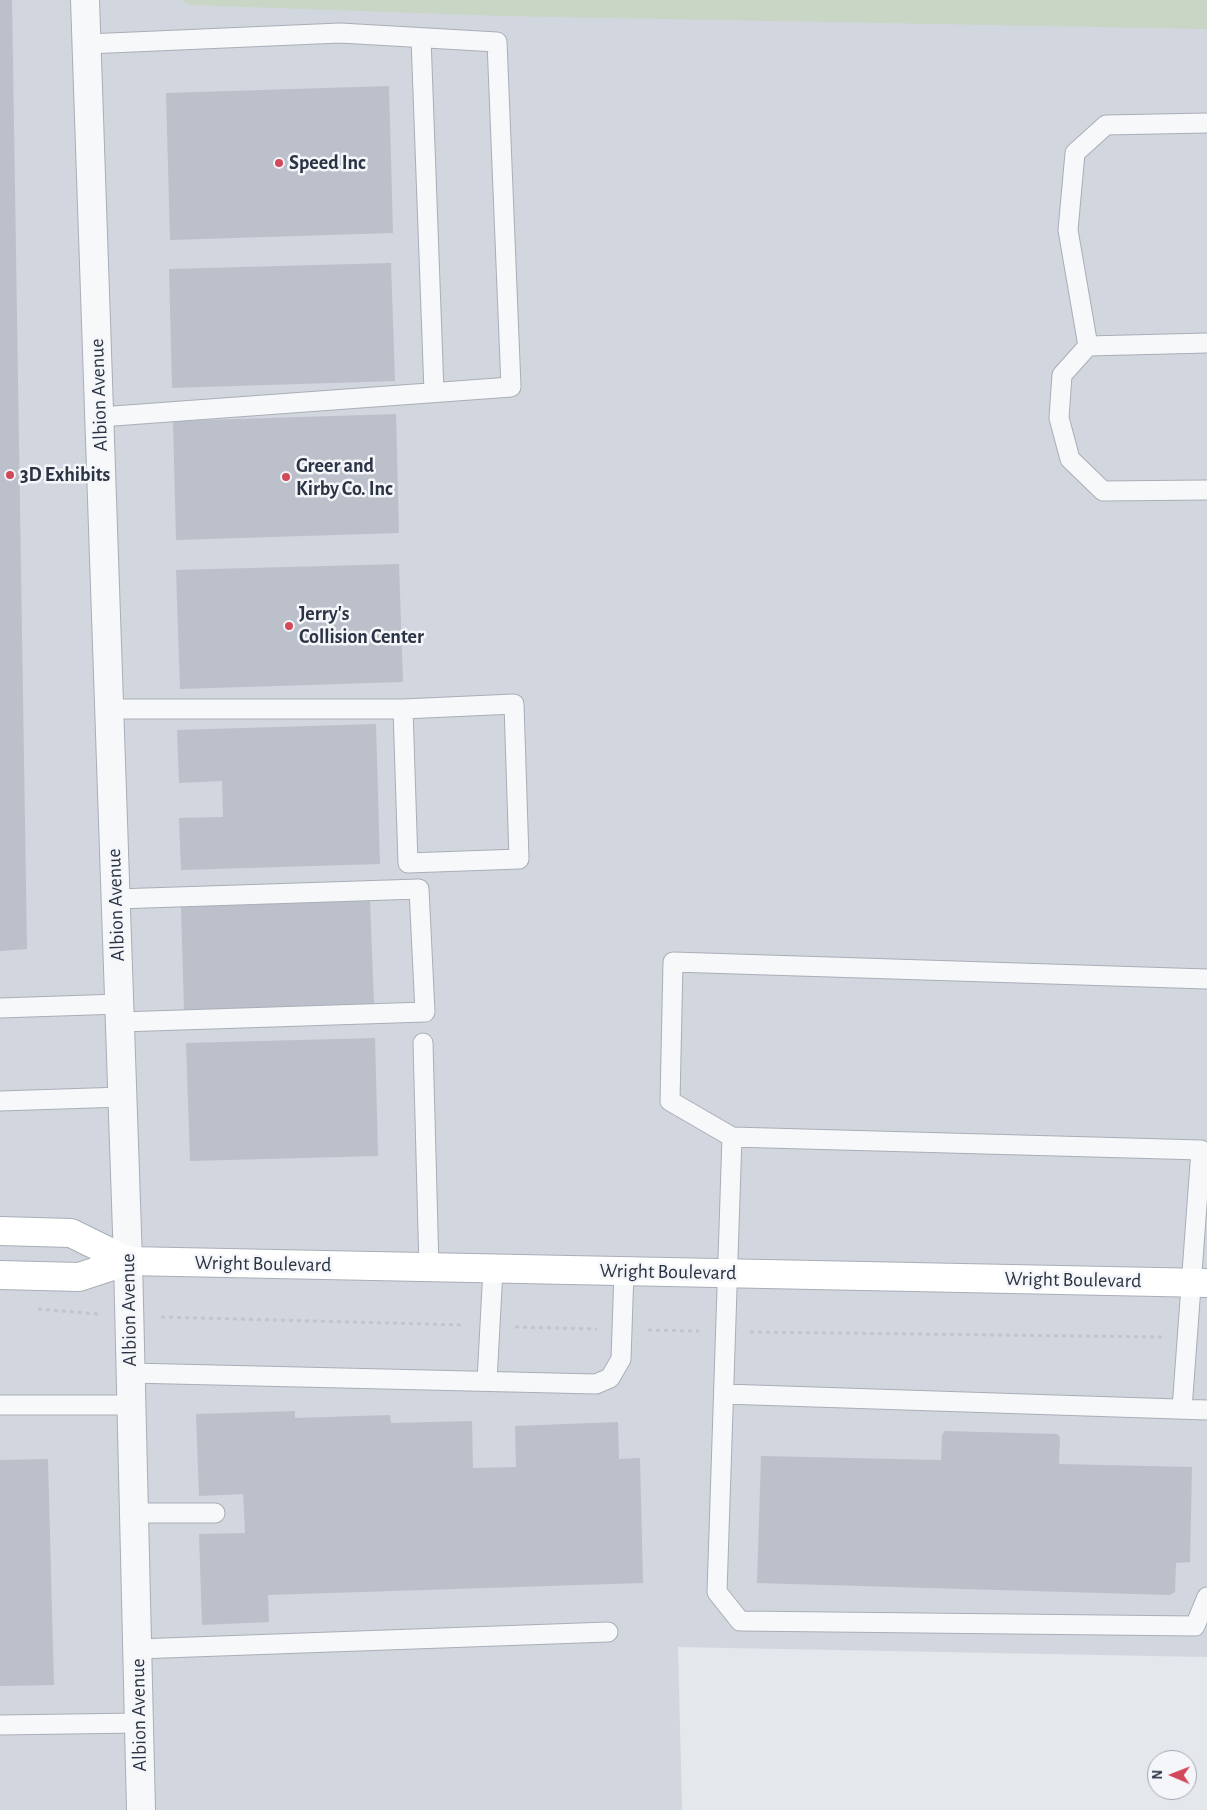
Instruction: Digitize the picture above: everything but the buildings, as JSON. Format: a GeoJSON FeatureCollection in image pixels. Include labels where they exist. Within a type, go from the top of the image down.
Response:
{"type":"FeatureCollection","features":[{"type":"Feature","properties":{"kind":"street","name":"Albion Avenue"},"geometry":{"type":"LineString","coordinates":[[85,0],[123,1096],[141,1810]]}},
{"type":"Feature","properties":{"kind":"street","name":"Wright Boulevard"},"geometry":{"type":"LineString","coordinates":[[0,1231],[71,1233],[128,1261]]}},
{"type":"Feature","properties":{"kind":"street","name":"Wright Boulevard"},"geometry":{"type":"LineString","coordinates":[[0,1275],[79,1277],[128,1261],[1199,1282]]}},
{"type":"Feature","properties":{"kind":"lane"},"geometry":{"type":"LineString","coordinates":[[87,44],[340,33],[497,42],[511,386],[100,417]]}},
{"type":"Feature","properties":{"kind":"lane"},"geometry":{"type":"LineString","coordinates":[[422,38],[434,392]]}},
{"type":"Feature","properties":{"kind":"lane"},"geometry":{"type":"LineString","coordinates":[[1088,346],[1068,230],[1075,153],[1106,125],[1207,123]]}},
{"type":"Feature","properties":{"kind":"lane"},"geometry":{"type":"LineString","coordinates":[[1207,344],[1088,346],[1062,374],[1059,418],[1070,459],[1102,491],[1207,490]]}},
{"type":"Feature","properties":{"kind":"lane"},"geometry":{"type":"LineString","coordinates":[[110,709],[403,709],[514,704],[519,859],[408,863],[403,709]]}},
{"type":"Feature","properties":{"kind":"lane"},"geometry":{"type":"LineString","coordinates":[[0,1008],[120,1013],[425,1012],[419,889],[116,899]]}},
{"type":"Feature","properties":{"kind":"lane"},"geometry":{"type":"LineString","coordinates":[[1182,1409],[1199,1282],[1204,1150],[732,1137],[670,1101],[673,962],[1207,979]]}},
{"type":"Feature","properties":{"kind":"lane"},"geometry":{"type":"LineString","coordinates":[[423,1043],[430,1268]]}},
{"type":"Feature","properties":{"kind":"lane"},"geometry":{"type":"LineString","coordinates":[[0,1101],[123,1096]]}},
{"type":"Feature","properties":{"kind":"lane"},"geometry":{"type":"LineString","coordinates":[[732,1137],[717,1592],[740,1621],[1195,1626],[1207,1597]]}},
{"type":"Feature","properties":{"kind":"lane"},"geometry":{"type":"LineString","coordinates":[[487,1382],[493,1269]]}},
{"type":"Feature","properties":{"kind":"lane"},"geometry":{"type":"LineString","coordinates":[[130,1373],[596,1384],[610,1378],[621,1358],[624,1272]]}},
{"type":"Feature","properties":{"kind":"lane"},"geometry":{"type":"LineString","coordinates":[[724,1394],[1207,1410]]}},
{"type":"Feature","properties":{"kind":"lane"},"geometry":{"type":"LineString","coordinates":[[0,1405],[131,1405]]}},
{"type":"Feature","properties":{"kind":"lane"},"geometry":{"type":"LineString","coordinates":[[134,1513],[215,1513]]}},
{"type":"Feature","properties":{"kind":"lane"},"geometry":{"type":"LineString","coordinates":[[137,1650],[608,1632]]}},
{"type":"Feature","properties":{"kind":"lane"},"geometry":{"type":"LineString","coordinates":[[0,1725],[139,1723]]}},
{"type":"Feature","properties":{"kind":"shaded area"},"geometry":{"type":"Polygon","coordinates":[[[0,0],[1207,0],[1207,1657],[678,1647],[682,1810],[0,1810],[0,0]]]}},
{"type":"Feature","properties":{"kind":"green space"},"geometry":{"type":"Polygon","coordinates":[[[182,0],[1207,0],[1207,29],[503,16],[191,5],[182,0]]]}},
{"type":"Feature","properties":{"kind":"place","name":"Speed Inc"},"geometry":{"type":"Point","coordinates":[279,163]}},
{"type":"Feature","properties":{"kind":"place","name":"3D Exhibits"},"geometry":{"type":"Point","coordinates":[10,475]}},
{"type":"Feature","properties":{"kind":"place","name":"Greer and Kirby Co. Inc"},"geometry":{"type":"Point","coordinates":[286,477]}},
{"type":"Feature","properties":{"kind":"place","name":"Jerry's Collision Center"},"geometry":{"type":"Point","coordinates":[289,626]}}]}
